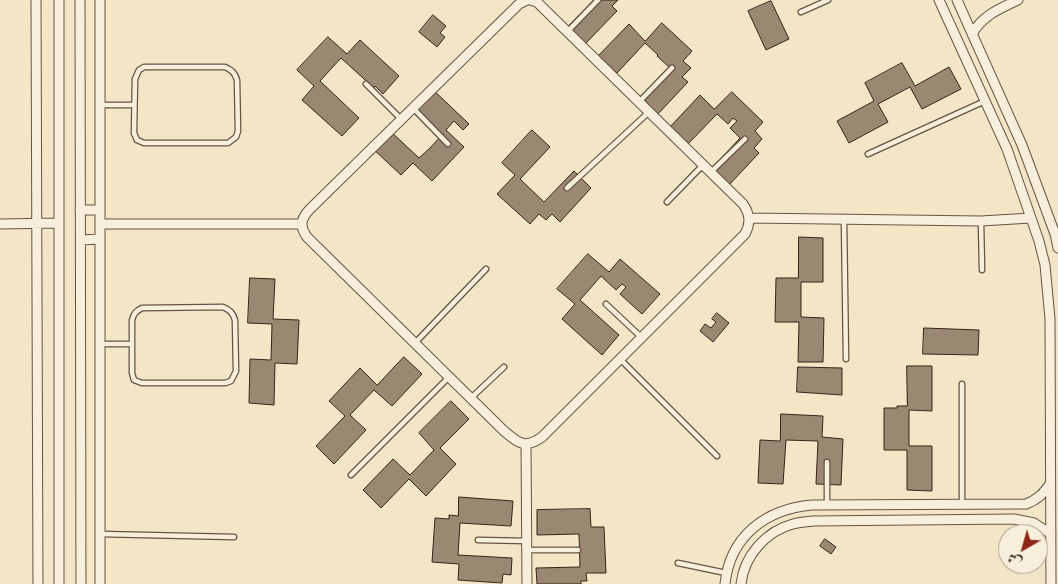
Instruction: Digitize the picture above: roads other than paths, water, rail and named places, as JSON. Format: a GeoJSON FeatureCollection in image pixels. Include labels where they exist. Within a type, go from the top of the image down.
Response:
{"type":"FeatureCollection","features":[{"type":"Feature","properties":{"kind":"street"},"geometry":{"type":"LineString","coordinates":[[36,0],[38,584]]}},
{"type":"Feature","properties":{"kind":"street"},"geometry":{"type":"LineString","coordinates":[[59,0],[59,584]]}},
{"type":"Feature","properties":{"kind":"street"},"geometry":{"type":"LineString","coordinates":[[80,0],[80,584]]}},
{"type":"Feature","properties":{"kind":"street"},"geometry":{"type":"LineString","coordinates":[[100,0],[100,584]]}},
{"type":"Feature","properties":{"kind":"street"},"geometry":{"type":"LineString","coordinates":[[529,0],[537,2],[567,32],[743,204],[750,218],[745,234],[542,437],[535,442],[526,444],[512,439],[307,238],[302,231],[301,224],[309,210],[519,4],[529,0]]}},
{"type":"Feature","properties":{"kind":"street"},"geometry":{"type":"LineString","coordinates":[[939,0],[1006,149],[1031,218],[1045,265],[1050,328],[1051,584]]}},
{"type":"Feature","properties":{"kind":"street"},"geometry":{"type":"LineString","coordinates":[[956,0],[1022,145],[1055,234],[1058,248]]}},
{"type":"Feature","properties":{"kind":"street"},"geometry":{"type":"LineString","coordinates":[[972,34],[993,11],[1018,0]]}},
{"type":"Feature","properties":{"kind":"street"},"geometry":{"type":"LineString","coordinates":[[80,210],[100,210]]}},
{"type":"Feature","properties":{"kind":"street"},"geometry":{"type":"LineString","coordinates":[[750,218],[981,221],[1031,218]]}},
{"type":"Feature","properties":{"kind":"street"},"geometry":{"type":"LineString","coordinates":[[0,224],[58,224]]}},
{"type":"Feature","properties":{"kind":"street"},"geometry":{"type":"LineString","coordinates":[[100,224],[301,224]]}},
{"type":"Feature","properties":{"kind":"street"},"geometry":{"type":"LineString","coordinates":[[80,240],[100,240]]}},
{"type":"Feature","properties":{"kind":"street"},"geometry":{"type":"LineString","coordinates":[[526,444],[527,584]]}},
{"type":"Feature","properties":{"kind":"street"},"geometry":{"type":"LineString","coordinates":[[725,584],[726,573],[734,553],[747,534],[761,521],[780,511],[796,506],[827,504],[1026,504],[1043,494],[1050,484]]}},
{"type":"Feature","properties":{"kind":"street"},"geometry":{"type":"LineString","coordinates":[[989,504],[990,520]]}},
{"type":"Feature","properties":{"kind":"street"},"geometry":{"type":"LineString","coordinates":[[741,584],[747,562],[759,545],[774,532],[793,524],[813,521],[1024,520],[1034,523],[1051,534]]}},
{"type":"Feature","properties":{"kind":"lane"},"geometry":{"type":"LineString","coordinates":[[567,32],[598,0]]}},
{"type":"Feature","properties":{"kind":"lane"},"geometry":{"type":"LineString","coordinates":[[801,12],[828,0]]}},
{"type":"Feature","properties":{"kind":"lane"},"geometry":{"type":"LineString","coordinates":[[225,67],[231,69],[237,80],[238,131],[236,136],[228,143],[140,142],[134,137],[134,105],[134,80],[139,70],[144,68],[225,67]]}},
{"type":"Feature","properties":{"kind":"lane"},"geometry":{"type":"LineString","coordinates":[[639,102],[672,68]]}},
{"type":"Feature","properties":{"kind":"lane"},"geometry":{"type":"LineString","coordinates":[[366,84],[402,119]]}},
{"type":"Feature","properties":{"kind":"lane"},"geometry":{"type":"LineString","coordinates":[[868,154],[985,101]]}},
{"type":"Feature","properties":{"kind":"lane"},"geometry":{"type":"LineString","coordinates":[[100,105],[134,105]]}},
{"type":"Feature","properties":{"kind":"lane"},"geometry":{"type":"LineString","coordinates":[[413,108],[448,144]]}},
{"type":"Feature","properties":{"kind":"lane"},"geometry":{"type":"LineString","coordinates":[[567,188],[649,112]]}},
{"type":"Feature","properties":{"kind":"lane"},"geometry":{"type":"LineString","coordinates":[[711,172],[745,139]]}},
{"type":"Feature","properties":{"kind":"lane"},"geometry":{"type":"LineString","coordinates":[[667,202],[703,165]]}},
{"type":"Feature","properties":{"kind":"lane"},"geometry":{"type":"LineString","coordinates":[[844,220],[846,359]]}},
{"type":"Feature","properties":{"kind":"lane"},"geometry":{"type":"LineString","coordinates":[[981,221],[982,270]]}},
{"type":"Feature","properties":{"kind":"lane"},"geometry":{"type":"LineString","coordinates":[[415,344],[486,269]]}},
{"type":"Feature","properties":{"kind":"lane"},"geometry":{"type":"LineString","coordinates":[[606,304],[641,338]]}},
{"type":"Feature","properties":{"kind":"lane"},"geometry":{"type":"LineString","coordinates":[[142,308],[223,308],[233,314],[235,320],[236,372],[234,377],[226,383],[138,382],[132,377],[132,344],[134,314],[142,308]]}},
{"type":"Feature","properties":{"kind":"lane"},"geometry":{"type":"LineString","coordinates":[[100,344],[132,344]]}},
{"type":"Feature","properties":{"kind":"lane"},"geometry":{"type":"LineString","coordinates":[[620,359],[718,456]]}},
{"type":"Feature","properties":{"kind":"lane"},"geometry":{"type":"LineString","coordinates":[[471,398],[504,367]]}},
{"type":"Feature","properties":{"kind":"lane"},"geometry":{"type":"LineString","coordinates":[[351,475],[449,377]]}},
{"type":"Feature","properties":{"kind":"lane"},"geometry":{"type":"LineString","coordinates":[[962,384],[962,504]]}},
{"type":"Feature","properties":{"kind":"lane"},"geometry":{"type":"LineString","coordinates":[[827,462],[827,504]]}},
{"type":"Feature","properties":{"kind":"lane"},"geometry":{"type":"LineString","coordinates":[[100,534],[234,537]]}},
{"type":"Feature","properties":{"kind":"lane"},"geometry":{"type":"LineString","coordinates":[[478,540],[578,550]]}},
{"type":"Feature","properties":{"kind":"lane"},"geometry":{"type":"LineString","coordinates":[[678,563],[726,573]]}}]}
